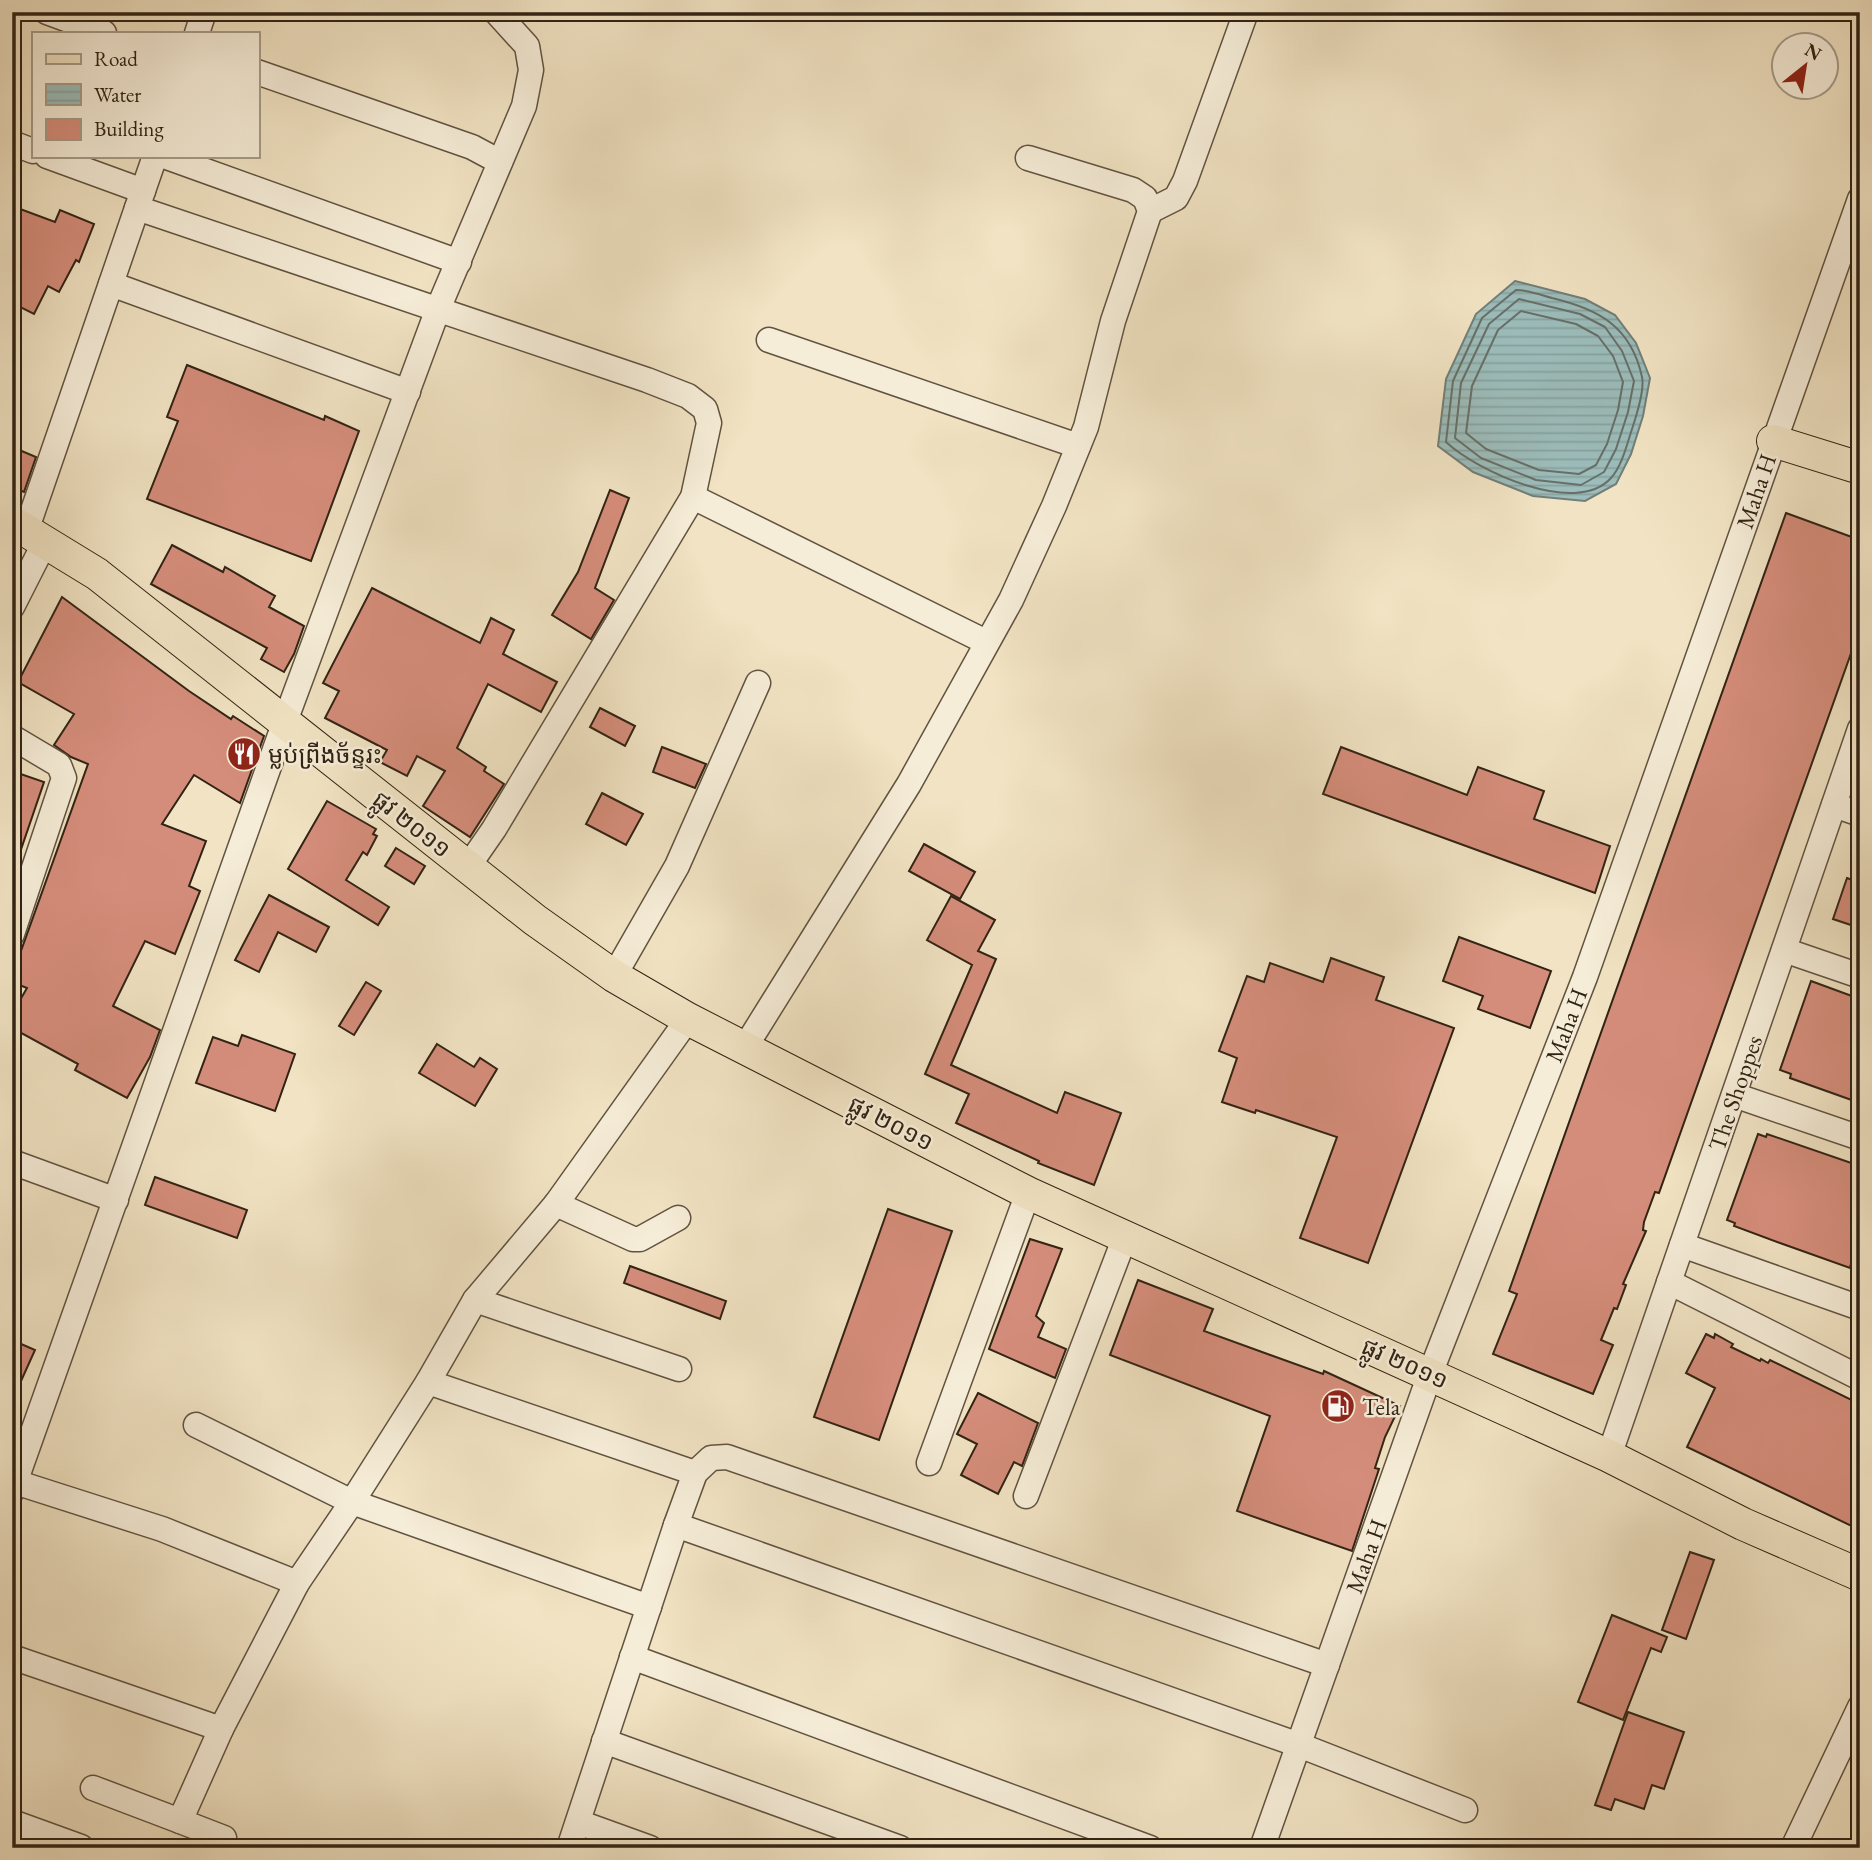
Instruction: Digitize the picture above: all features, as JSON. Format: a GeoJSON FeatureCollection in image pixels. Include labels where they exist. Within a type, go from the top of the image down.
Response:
{"type":"FeatureCollection","features":[{"type":"Feature","properties":{"kind":"main road"},"geometry":{"type":"LineString","coordinates":[[1773,441],[1860,468]]}},
{"type":"Feature","properties":{"kind":"main road","name":"ផ្លូវ ២០១១"},"geometry":{"type":"LineString","coordinates":[[28,532],[97,574],[467,867],[614,976],[688,1019],[1028,1193],[1609,1456],[1743,1524],[1860,1575]]}},
{"type":"Feature","properties":{"kind":"street"},"geometry":{"type":"LineString","coordinates":[[47,12],[101,32]]}},
{"type":"Feature","properties":{"kind":"street"},"geometry":{"type":"LineString","coordinates":[[197,32],[204,12]]}},
{"type":"Feature","properties":{"kind":"street"},"geometry":{"type":"LineString","coordinates":[[297,1583],[162,1529],[13,1485],[284,724],[438,309],[524,106],[531,70],[527,46],[496,12]]}},
{"type":"Feature","properties":{"kind":"street"},"geometry":{"type":"LineString","coordinates":[[1150,211],[1176,198],[1185,181],[1246,12]]}},
{"type":"Feature","properties":{"kind":"street"},"geometry":{"type":"LineString","coordinates":[[259,73],[472,147],[500,162]]}},
{"type":"Feature","properties":{"kind":"street"},"geometry":{"type":"LineString","coordinates":[[12,143],[32,151]]}},
{"type":"Feature","properties":{"kind":"street"},"geometry":{"type":"LineString","coordinates":[[51,158],[140,200],[438,309],[688,396],[705,409],[709,423],[693,496],[494,829],[467,867]]}},
{"type":"Feature","properties":{"kind":"street"},"geometry":{"type":"LineString","coordinates":[[12,607],[28,532],[154,158]]}},
{"type":"Feature","properties":{"kind":"street"},"geometry":{"type":"LineString","coordinates":[[170,158],[459,262]]}},
{"type":"Feature","properties":{"kind":"street"},"geometry":{"type":"LineString","coordinates":[[744,1049],[909,784],[1011,600],[1086,427],[1113,321],[1150,211],[1145,198],[1133,190],[1028,158]]}},
{"type":"Feature","properties":{"kind":"street","name":"Maha H"},"geometry":{"type":"LineString","coordinates":[[1262,1848],[1430,1374],[1585,977],[1860,199]]}},
{"type":"Feature","properties":{"kind":"street"},"geometry":{"type":"LineString","coordinates":[[111,284],[408,392]]}},
{"type":"Feature","properties":{"kind":"street"},"geometry":{"type":"LineString","coordinates":[[769,340],[1078,446]]}},
{"type":"Feature","properties":{"kind":"street"},"geometry":{"type":"LineString","coordinates":[[693,496],[986,642]]}},
{"type":"Feature","properties":{"kind":"street"},"geometry":{"type":"LineString","coordinates":[[614,976],[677,866],[758,683]]}},
{"type":"Feature","properties":{"kind":"street","name":"The Shoppes"},"geometry":{"type":"LineString","coordinates":[[1609,1456],[1860,729]]}},
{"type":"Feature","properties":{"kind":"street"},"geometry":{"type":"LineString","coordinates":[[12,737],[59,765],[64,778],[12,934]]}},
{"type":"Feature","properties":{"kind":"street"},"geometry":{"type":"LineString","coordinates":[[1834,804],[1860,814]]}},
{"type":"Feature","properties":{"kind":"street"},"geometry":{"type":"LineString","coordinates":[[1784,950],[1860,976]]}},
{"type":"Feature","properties":{"kind":"street"},"geometry":{"type":"LineString","coordinates":[[180,1821],[220,1729],[297,1583],[428,1382],[475,1300],[556,1205],[688,1019]]}},
{"type":"Feature","properties":{"kind":"street"},"geometry":{"type":"LineString","coordinates":[[1734,1095],[1860,1138]]}},
{"type":"Feature","properties":{"kind":"street"},"geometry":{"type":"LineString","coordinates":[[12,1162],[116,1199]]}},
{"type":"Feature","properties":{"kind":"street"},"geometry":{"type":"LineString","coordinates":[[929,1463],[1028,1193]]}},
{"type":"Feature","properties":{"kind":"street"},"geometry":{"type":"LineString","coordinates":[[556,1205],[633,1239],[640,1239],[678,1218]]}},
{"type":"Feature","properties":{"kind":"street"},"geometry":{"type":"LineString","coordinates":[[1026,1496],[1125,1237]]}},
{"type":"Feature","properties":{"kind":"street"},"geometry":{"type":"LineString","coordinates":[[1682,1245],[1860,1308]]}},
{"type":"Feature","properties":{"kind":"street"},"geometry":{"type":"LineString","coordinates":[[1669,1282],[1860,1378]]}},
{"type":"Feature","properties":{"kind":"street"},"geometry":{"type":"LineString","coordinates":[[475,1300],[679,1369]]}},
{"type":"Feature","properties":{"kind":"street"},"geometry":{"type":"LineString","coordinates":[[428,1382],[695,1473]]}},
{"type":"Feature","properties":{"kind":"street"},"geometry":{"type":"LineString","coordinates":[[195,1425],[352,1502],[649,1607]]}},
{"type":"Feature","properties":{"kind":"street"},"geometry":{"type":"LineString","coordinates":[[569,1848],[676,1525],[695,1473],[711,1458],[727,1457],[1327,1665]]}},
{"type":"Feature","properties":{"kind":"street"},"geometry":{"type":"LineString","coordinates":[[676,1525],[1299,1745],[1465,1810]]}},
{"type":"Feature","properties":{"kind":"street"},"geometry":{"type":"LineString","coordinates":[[12,1657],[220,1729]]}},
{"type":"Feature","properties":{"kind":"street"},"geometry":{"type":"LineString","coordinates":[[632,1657],[1150,1848]]}},
{"type":"Feature","properties":{"kind":"street"},"geometry":{"type":"LineString","coordinates":[[1793,1848],[1860,1707]]}},
{"type":"Feature","properties":{"kind":"street"},"geometry":{"type":"LineString","coordinates":[[604,1741],[900,1848]]}},
{"type":"Feature","properties":{"kind":"street"},"geometry":{"type":"LineString","coordinates":[[93,1788],[224,1838]]}},
{"type":"Feature","properties":{"kind":"street"},"geometry":{"type":"LineString","coordinates":[[12,1822],[80,1847]]}},
{"type":"Feature","properties":{"kind":"street"},"geometry":{"type":"LineString","coordinates":[[578,1822],[650,1848]]}},
{"type":"Feature","properties":{"kind":"water"},"geometry":{"type":"Polygon","coordinates":[[[1515,281],[1585,299],[1615,315],[1636,343],[1650,378],[1643,416],[1631,454],[1616,484],[1585,501],[1533,496],[1473,472],[1438,446],[1446,379],[1476,314],[1515,281]]]}},
{"type":"Feature","properties":{"kind":"building"},"geometry":{"type":"Polygon","coordinates":[[[12,206],[55,222],[60,210],[94,224],[79,262],[76,260],[59,292],[48,286],[34,314],[12,303],[12,206]]]}},
{"type":"Feature","properties":{"kind":"building"},"geometry":{"type":"Polygon","coordinates":[[[187,365],[324,420],[325,416],[359,431],[311,561],[147,499],[178,421],[167,417],[187,365]]]}},
{"type":"Feature","properties":{"kind":"building"},"geometry":{"type":"Polygon","coordinates":[[[17,449],[36,457],[24,492],[12,487],[12,460],[17,449]]]}},
{"type":"Feature","properties":{"kind":"building"},"geometry":{"type":"Polygon","coordinates":[[[610,490],[629,498],[595,588],[614,600],[591,639],[552,615],[578,572],[610,490]]]}},
{"type":"Feature","properties":{"kind":"building"},"geometry":{"type":"Polygon","coordinates":[[[1786,513],[1860,540],[1860,628],[1659,1193],[1655,1192],[1644,1222],[1643,1230],[1646,1231],[1623,1284],[1626,1285],[1617,1309],[1614,1308],[1601,1340],[1613,1345],[1593,1394],[1493,1354],[1517,1294],[1509,1291],[1786,513]]]}},
{"type":"Feature","properties":{"kind":"building"},"geometry":{"type":"Polygon","coordinates":[[[172,545],[223,572],[225,567],[275,596],[269,607],[304,626],[284,672],[261,659],[267,648],[151,584],[172,545]]]}},
{"type":"Feature","properties":{"kind":"building"},"geometry":{"type":"Polygon","coordinates":[[[372,588],[480,643],[491,618],[514,630],[503,654],[557,682],[541,712],[488,684],[457,748],[486,767],[484,771],[504,784],[470,837],[423,806],[445,771],[417,756],[407,776],[380,762],[387,750],[325,718],[339,691],[323,683],[372,588]]]}},
{"type":"Feature","properties":{"kind":"building"},"geometry":{"type":"Polygon","coordinates":[[[62,597],[189,691],[231,719],[233,716],[264,736],[240,803],[194,775],[162,824],[206,841],[189,886],[200,891],[175,954],[145,941],[113,1006],[160,1030],[150,1057],[127,1098],[75,1070],[78,1064],[12,1028],[12,1014],[27,988],[12,982],[12,976],[88,764],[71,757],[54,745],[74,714],[18,682],[62,597]]]}},
{"type":"Feature","properties":{"kind":"building"},"geometry":{"type":"Polygon","coordinates":[[[600,708],[635,726],[625,746],[590,727],[600,708]]]}},
{"type":"Feature","properties":{"kind":"building"},"geometry":{"type":"Polygon","coordinates":[[[662,747],[706,764],[695,788],[653,772],[662,747]]]}},
{"type":"Feature","properties":{"kind":"building"},"geometry":{"type":"Polygon","coordinates":[[[1341,747],[1467,795],[1478,767],[1544,791],[1534,819],[1610,846],[1595,893],[1323,794],[1341,747]]]}},
{"type":"Feature","properties":{"kind":"building"},"geometry":{"type":"Polygon","coordinates":[[[12,771],[44,782],[15,867],[12,867],[12,771]]]}},
{"type":"Feature","properties":{"kind":"building"},"geometry":{"type":"Polygon","coordinates":[[[602,793],[643,814],[626,845],[586,824],[602,793]]]}},
{"type":"Feature","properties":{"kind":"building"},"geometry":{"type":"Polygon","coordinates":[[[327,801],[376,829],[373,834],[377,836],[367,855],[363,852],[346,880],[389,907],[378,925],[288,869],[327,801]]]}},
{"type":"Feature","properties":{"kind":"building"},"geometry":{"type":"Polygon","coordinates":[[[924,844],[975,872],[960,899],[909,871],[924,844]]]}},
{"type":"Feature","properties":{"kind":"building"},"geometry":{"type":"Polygon","coordinates":[[[396,848],[425,866],[414,884],[385,866],[396,848]]]}},
{"type":"Feature","properties":{"kind":"building"},"geometry":{"type":"Polygon","coordinates":[[[1847,878],[1860,883],[1860,928],[1833,919],[1847,878]]]}},
{"type":"Feature","properties":{"kind":"building"},"geometry":{"type":"Polygon","coordinates":[[[269,895],[329,927],[316,952],[278,932],[259,972],[235,960],[269,895]]]}},
{"type":"Feature","properties":{"kind":"building"},"geometry":{"type":"Polygon","coordinates":[[[951,896],[995,920],[978,951],[996,959],[951,1065],[1057,1113],[1065,1092],[1121,1113],[1094,1185],[1038,1163],[1039,1161],[956,1123],[969,1094],[925,1074],[972,965],[927,940],[951,896]]]}},
{"type":"Feature","properties":{"kind":"building"},"geometry":{"type":"Polygon","coordinates":[[[1459,937],[1551,971],[1530,1028],[1478,1009],[1483,996],[1443,981],[1459,937]]]}},
{"type":"Feature","properties":{"kind":"building"},"geometry":{"type":"Polygon","coordinates":[[[1331,958],[1384,977],[1376,1000],[1454,1028],[1368,1263],[1300,1238],[1337,1137],[1256,1110],[1255,1113],[1222,1102],[1237,1058],[1219,1051],[1247,976],[1264,982],[1270,963],[1323,982],[1331,958]]]}},
{"type":"Feature","properties":{"kind":"building"},"geometry":{"type":"Polygon","coordinates":[[[1811,981],[1860,999],[1860,1103],[1790,1078],[1791,1074],[1780,1070],[1811,981]]]}},
{"type":"Feature","properties":{"kind":"building"},"geometry":{"type":"Polygon","coordinates":[[[366,982],[381,991],[354,1035],[339,1026],[366,982]]]}},
{"type":"Feature","properties":{"kind":"building"},"geometry":{"type":"Polygon","coordinates":[[[242,1035],[295,1054],[275,1111],[196,1083],[213,1037],[238,1046],[242,1035]]]}},
{"type":"Feature","properties":{"kind":"building"},"geometry":{"type":"Polygon","coordinates":[[[437,1044],[474,1067],[480,1058],[497,1069],[475,1106],[419,1073],[437,1044]]]}},
{"type":"Feature","properties":{"kind":"building"},"geometry":{"type":"Polygon","coordinates":[[[1758,1134],[1766,1137],[1767,1134],[1860,1166],[1860,1268],[1851,1264],[1850,1268],[1780,1243],[1734,1226],[1735,1223],[1727,1220],[1758,1134]]]}},
{"type":"Feature","properties":{"kind":"building"},"geometry":{"type":"Polygon","coordinates":[[[155,1177],[247,1210],[237,1238],[145,1205],[155,1177]]]}},
{"type":"Feature","properties":{"kind":"building"},"geometry":{"type":"Polygon","coordinates":[[[888,1209],[952,1231],[879,1440],[814,1417],[888,1209]]]}},
{"type":"Feature","properties":{"kind":"building"},"geometry":{"type":"Polygon","coordinates":[[[1030,1239],[1062,1249],[1036,1316],[1044,1323],[1038,1337],[1066,1349],[1055,1378],[989,1349],[1030,1239]]]}},
{"type":"Feature","properties":{"kind":"building"},"geometry":{"type":"Polygon","coordinates":[[[630,1266],[726,1301],[720,1319],[624,1283],[630,1266]]]}},
{"type":"Feature","properties":{"kind":"building"},"geometry":{"type":"Polygon","coordinates":[[[1138,1280],[1213,1309],[1204,1331],[1323,1374],[1324,1371],[1400,1406],[1385,1437],[1375,1468],[1379,1469],[1352,1551],[1237,1511],[1270,1416],[1110,1355],[1138,1280]]]}},
{"type":"Feature","properties":{"kind":"building"},"geometry":{"type":"Polygon","coordinates":[[[1706,1334],[1714,1338],[1715,1334],[1733,1344],[1731,1347],[1760,1361],[1761,1359],[1768,1363],[1770,1360],[1860,1404],[1860,1530],[1687,1447],[1715,1388],[1686,1373],[1706,1334]]]}},
{"type":"Feature","properties":{"kind":"building"},"geometry":{"type":"Polygon","coordinates":[[[12,1340],[35,1350],[12,1401],[12,1340]]]}},
{"type":"Feature","properties":{"kind":"building"},"geometry":{"type":"Polygon","coordinates":[[[978,1393],[1038,1423],[1022,1466],[1014,1462],[998,1494],[961,1475],[977,1444],[957,1434],[978,1393]]]}},
{"type":"Feature","properties":{"kind":"building"},"geometry":{"type":"Polygon","coordinates":[[[1690,1552],[1714,1560],[1686,1639],[1662,1630],[1690,1552]]]}},
{"type":"Feature","properties":{"kind":"building"},"geometry":{"type":"Polygon","coordinates":[[[1612,1615],[1667,1637],[1661,1652],[1651,1648],[1623,1720],[1578,1702],[1612,1615]]]}},
{"type":"Feature","properties":{"kind":"building"},"geometry":{"type":"Polygon","coordinates":[[[1628,1712],[1684,1732],[1664,1789],[1652,1785],[1644,1809],[1615,1799],[1611,1810],[1595,1805],[1628,1712]]]}},
{"type":"Feature","properties":{"kind":"place","name":"ម្លប់ព្រីងច័ន្ទរះ"},"geometry":{"type":"Point","coordinates":[244,754]}},
{"type":"Feature","properties":{"kind":"place","name":"Tela"},"geometry":{"type":"Point","coordinates":[1338,1406]}}]}
